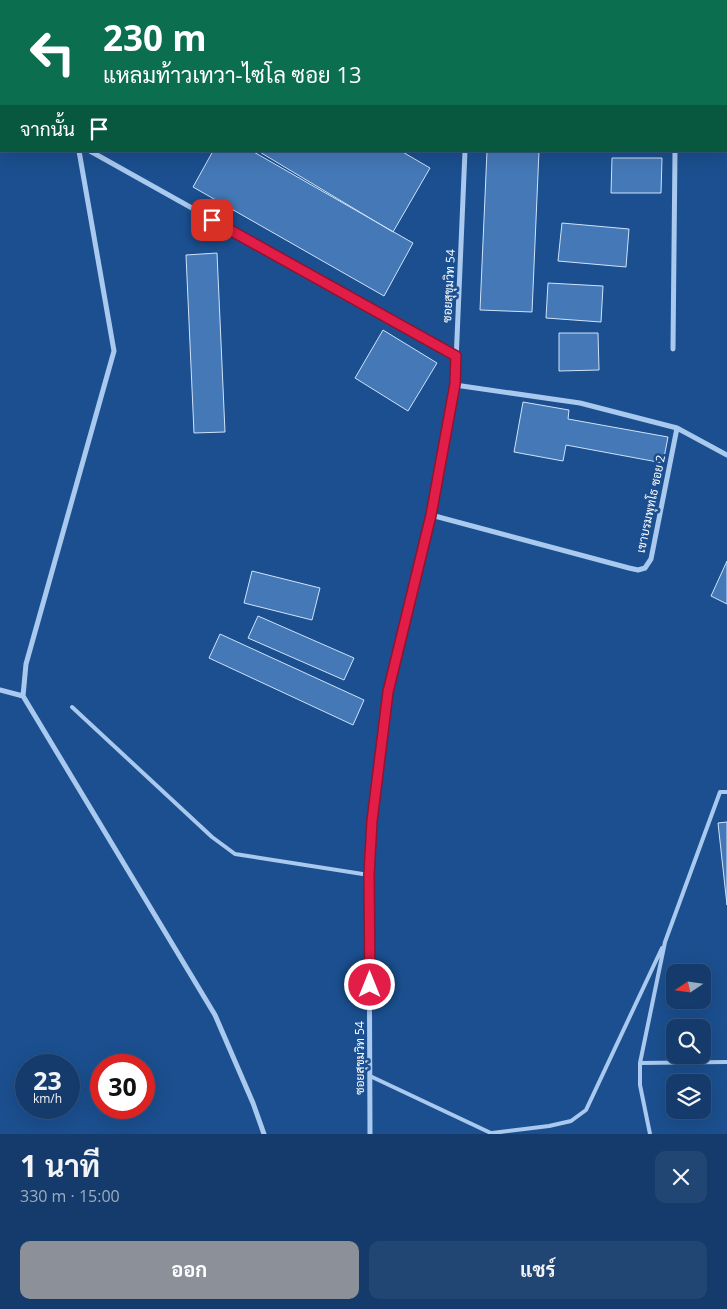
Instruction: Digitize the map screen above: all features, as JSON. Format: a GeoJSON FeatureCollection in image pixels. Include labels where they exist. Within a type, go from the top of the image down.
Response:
{"type":"FeatureCollection","features":[{"type":"Feature","properties":{"kind":"street"},"geometry":{"type":"LineString","coordinates":[[79,152],[114,351],[26,664],[23,696],[215,1015],[253,1103],[264,1134]]}},
{"type":"Feature","properties":{"kind":"street"},"geometry":{"type":"LineString","coordinates":[[92,152],[456,356]]}},
{"type":"Feature","properties":{"kind":"street","name":"ซอยสุขุมวิท 54"},"geometry":{"type":"LineString","coordinates":[[370,1134],[369,875],[372,821],[388,692],[431,515],[455,384],[465,152]]}},
{"type":"Feature","properties":{"kind":"street"},"geometry":{"type":"LineString","coordinates":[[673,348],[674,152]]}},
{"type":"Feature","properties":{"kind":"street"},"geometry":{"type":"LineString","coordinates":[[455,384],[580,402],[677,428],[727,455]]}},
{"type":"Feature","properties":{"kind":"street","name":"เขาบรมพุทโธ ซอย 2"},"geometry":{"type":"LineString","coordinates":[[431,515],[629,568],[638,570],[645,568],[651,559],[677,428]]}},
{"type":"Feature","properties":{"kind":"street"},"geometry":{"type":"LineString","coordinates":[[0,690],[23,696]]}},
{"type":"Feature","properties":{"kind":"lane"},"geometry":{"type":"LineString","coordinates":[[72,707],[212,837],[235,854],[369,875]]}},
{"type":"Feature","properties":{"kind":"lane"},"geometry":{"type":"LineString","coordinates":[[370,1076],[493,1134],[571,1121],[586,1110],[665,942],[720,792],[727,792]]}},
{"type":"Feature","properties":{"kind":"lane"},"geometry":{"type":"LineString","coordinates":[[650,1134],[640,1085],[640,1063],[665,942]]}},
{"type":"Feature","properties":{"kind":"lane"},"geometry":{"type":"LineString","coordinates":[[640,1063],[727,1062]]}},
{"type":"Feature","properties":{"kind":"building"},"geometry":{"type":"Polygon","coordinates":[[[212,152],[254,152],[413,243],[384,296],[193,187],[212,152]]]}},
{"type":"Feature","properties":{"kind":"building"},"geometry":{"type":"Polygon","coordinates":[[[260,152],[403,152],[430,168],[393,232],[260,152]]]}},
{"type":"Feature","properties":{"kind":"building"},"geometry":{"type":"Polygon","coordinates":[[[487,152],[539,152],[532,312],[480,310],[487,152]]]}},
{"type":"Feature","properties":{"kind":"building"},"geometry":{"type":"Polygon","coordinates":[[[612,158],[662,158],[661,193],[611,193],[612,158]]]}},
{"type":"Feature","properties":{"kind":"building"},"geometry":{"type":"Polygon","coordinates":[[[562,223],[629,229],[626,267],[558,261],[562,223]]]}},
{"type":"Feature","properties":{"kind":"building"},"geometry":{"type":"Polygon","coordinates":[[[217,253],[225,432],[194,433],[186,255],[217,253]]]}},
{"type":"Feature","properties":{"kind":"building"},"geometry":{"type":"Polygon","coordinates":[[[548,283],[603,286],[601,322],[546,318],[548,283]]]}},
{"type":"Feature","properties":{"kind":"building"},"geometry":{"type":"Polygon","coordinates":[[[383,330],[437,363],[408,411],[355,378],[383,330]]]}},
{"type":"Feature","properties":{"kind":"building"},"geometry":{"type":"Polygon","coordinates":[[[559,333],[598,333],[599,370],[559,371],[559,333]]]}},
{"type":"Feature","properties":{"kind":"building"},"geometry":{"type":"Polygon","coordinates":[[[523,402],[569,410],[568,419],[668,437],[663,463],[566,445],[563,461],[514,452],[523,402]]]}},
{"type":"Feature","properties":{"kind":"building"},"geometry":{"type":"Polygon","coordinates":[[[727,561],[727,604],[711,596],[727,561]]]}},
{"type":"Feature","properties":{"kind":"building"},"geometry":{"type":"Polygon","coordinates":[[[252,571],[320,588],[312,620],[244,603],[252,571]]]}},
{"type":"Feature","properties":{"kind":"building"},"geometry":{"type":"Polygon","coordinates":[[[258,616],[354,658],[344,680],[248,638],[258,616]]]}},
{"type":"Feature","properties":{"kind":"building"},"geometry":{"type":"Polygon","coordinates":[[[220,634],[364,700],[353,725],[209,658],[220,634]]]}},
{"type":"Feature","properties":{"kind":"building"},"geometry":{"type":"Polygon","coordinates":[[[727,822],[727,905],[718,823],[727,822]]]}},
{"type":"Feature","properties":{"kind":"route"},"geometry":{"type":"LineString","coordinates":[[212,220],[456,356],[455,384],[431,515],[388,692],[372,821],[369,875],[370,985]]}}]}
